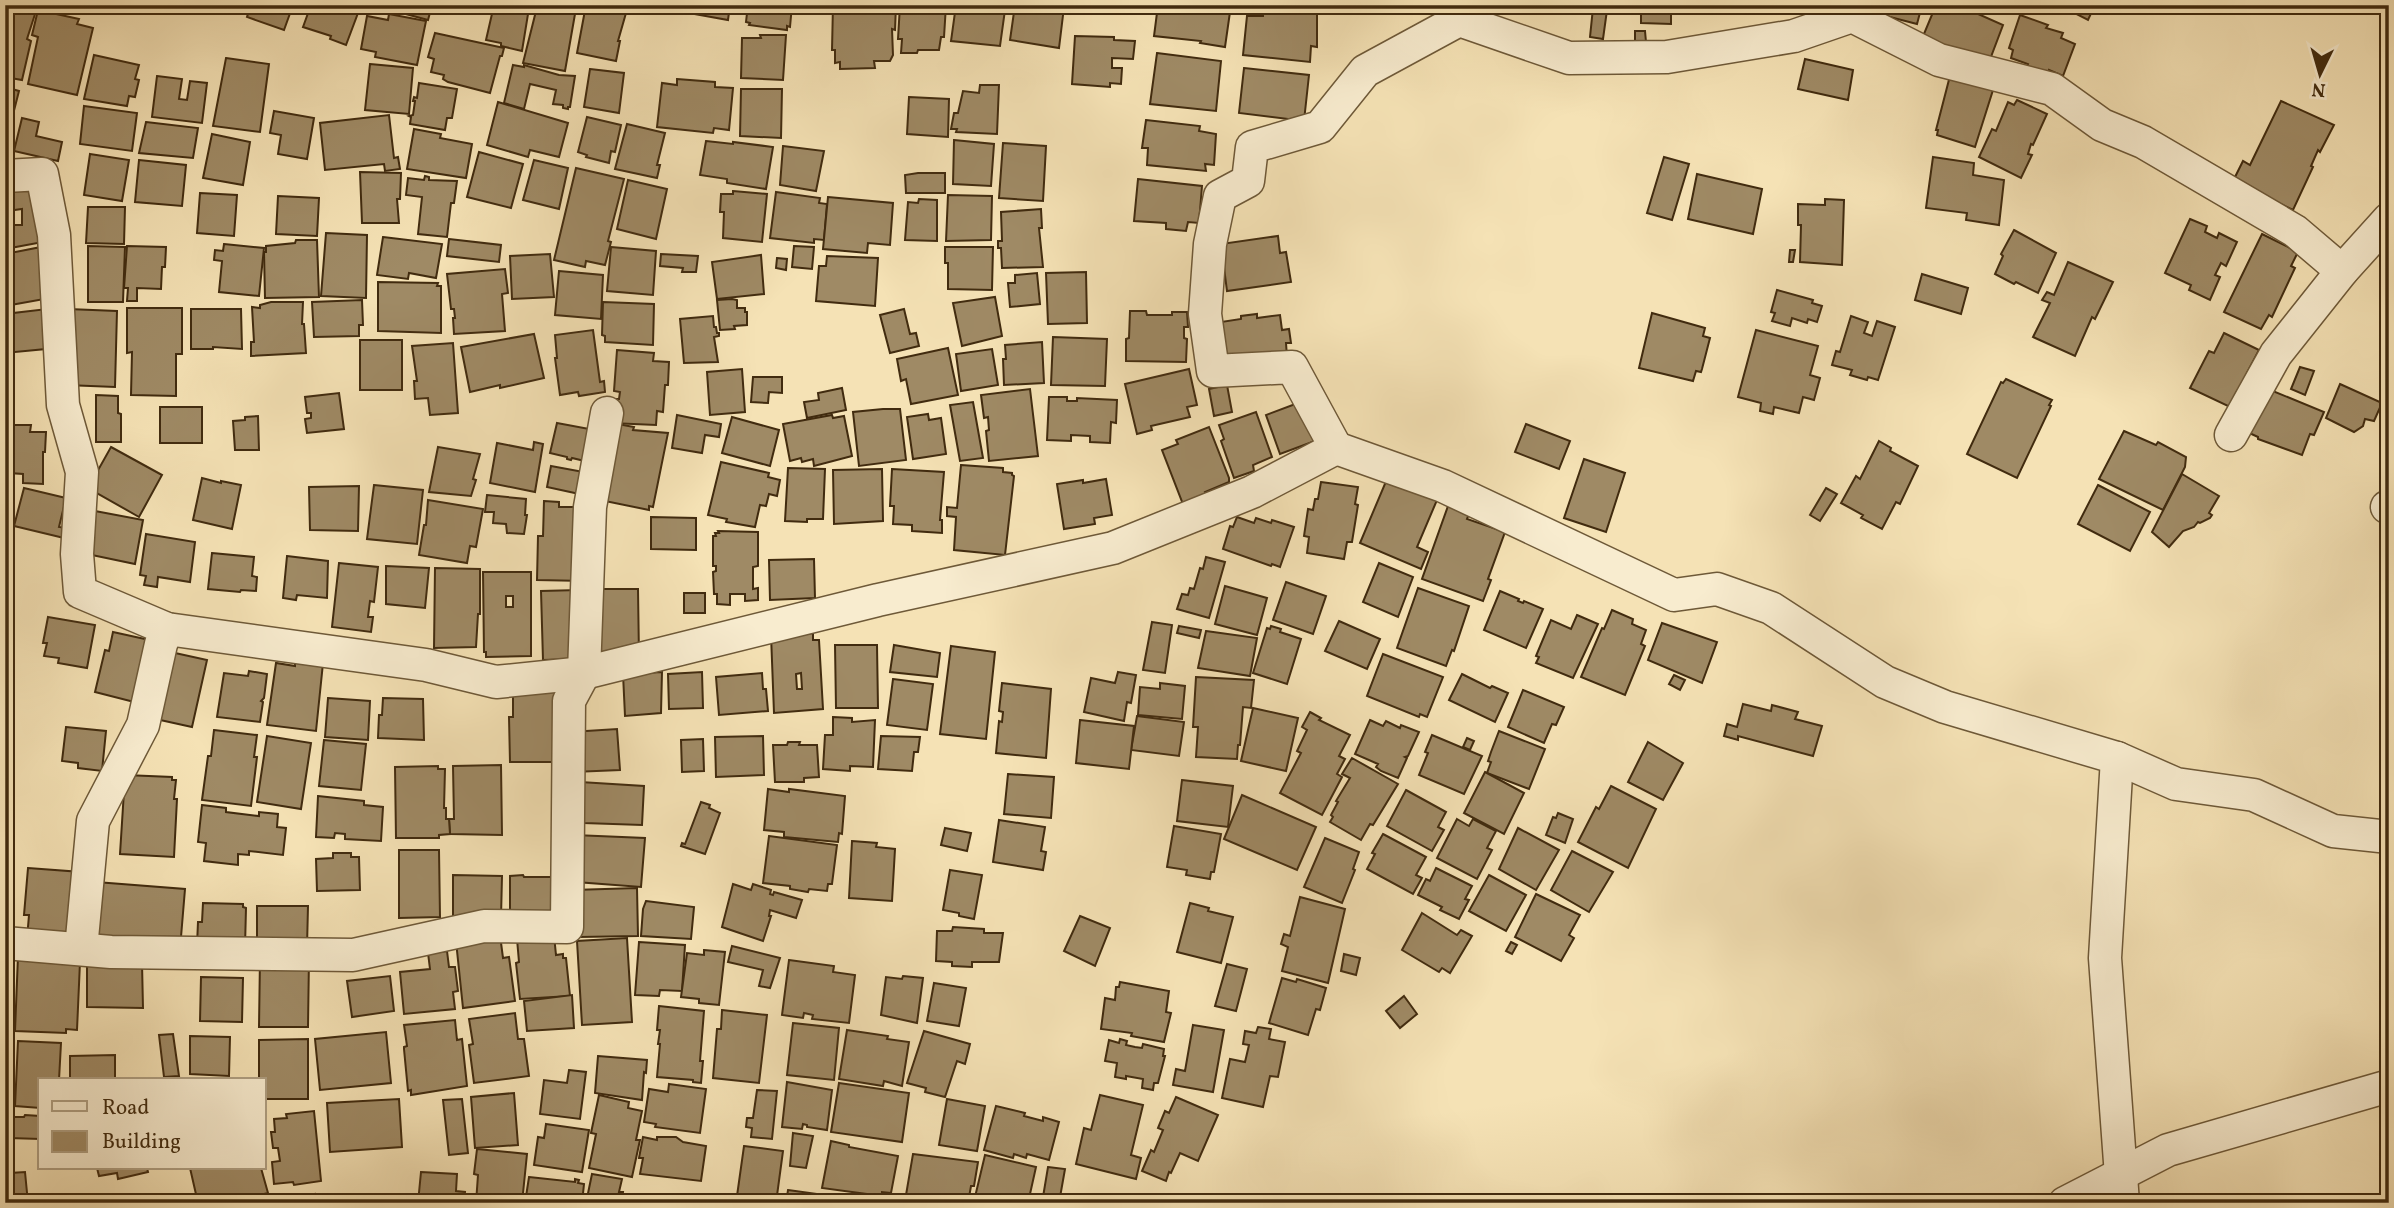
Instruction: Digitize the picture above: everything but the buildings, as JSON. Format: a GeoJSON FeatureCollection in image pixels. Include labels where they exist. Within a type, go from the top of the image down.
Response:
{"type":"FeatureCollection","features":[{"type":"Feature","properties":{"kind":"street"},"geometry":{"type":"LineString","coordinates":[[2342,271],[2295,231],[2143,142],[2102,125],[2052,89],[1939,60],[1852,16],[1794,36],[1667,57],[1569,58],[1458,20],[1364,71],[1320,127],[1252,147],[1248,181],[1220,196],[1210,244],[1205,314],[1213,371],[1292,367],[1336,448],[1443,486],[1674,595],[1717,589],[1771,608],[1885,682],[1945,707],[2118,758],[2176,784],[2254,795],[2333,831],[2389,837]]}},
{"type":"Feature","properties":{"kind":"street"},"geometry":{"type":"LineString","coordinates":[[5,176],[42,174],[54,235],[63,405],[82,471],[77,554],[80,592],[167,629],[426,665],[496,682],[584,673],[878,600],[1113,548],[1252,492],[1336,448]]}},
{"type":"Feature","properties":{"kind":"street"},"geometry":{"type":"LineString","coordinates":[[2231,435],[2276,354],[2342,271],[2389,219]]}},
{"type":"Feature","properties":{"kind":"street"},"geometry":{"type":"LineString","coordinates":[[5,943],[111,952],[353,955],[484,926],[567,926],[569,701],[584,673],[590,507],[607,413]]}},
{"type":"Feature","properties":{"kind":"street"},"geometry":{"type":"LineString","coordinates":[[81,948],[93,821],[143,726],[161,644],[167,629]]}},
{"type":"Feature","properties":{"kind":"street"},"geometry":{"type":"LineString","coordinates":[[2118,758],[2105,958],[2122,1188]]}},
{"type":"Feature","properties":{"kind":"street"},"geometry":{"type":"LineString","coordinates":[[2065,1203],[2122,1188],[2168,1150],[2389,1086]]}}]}
